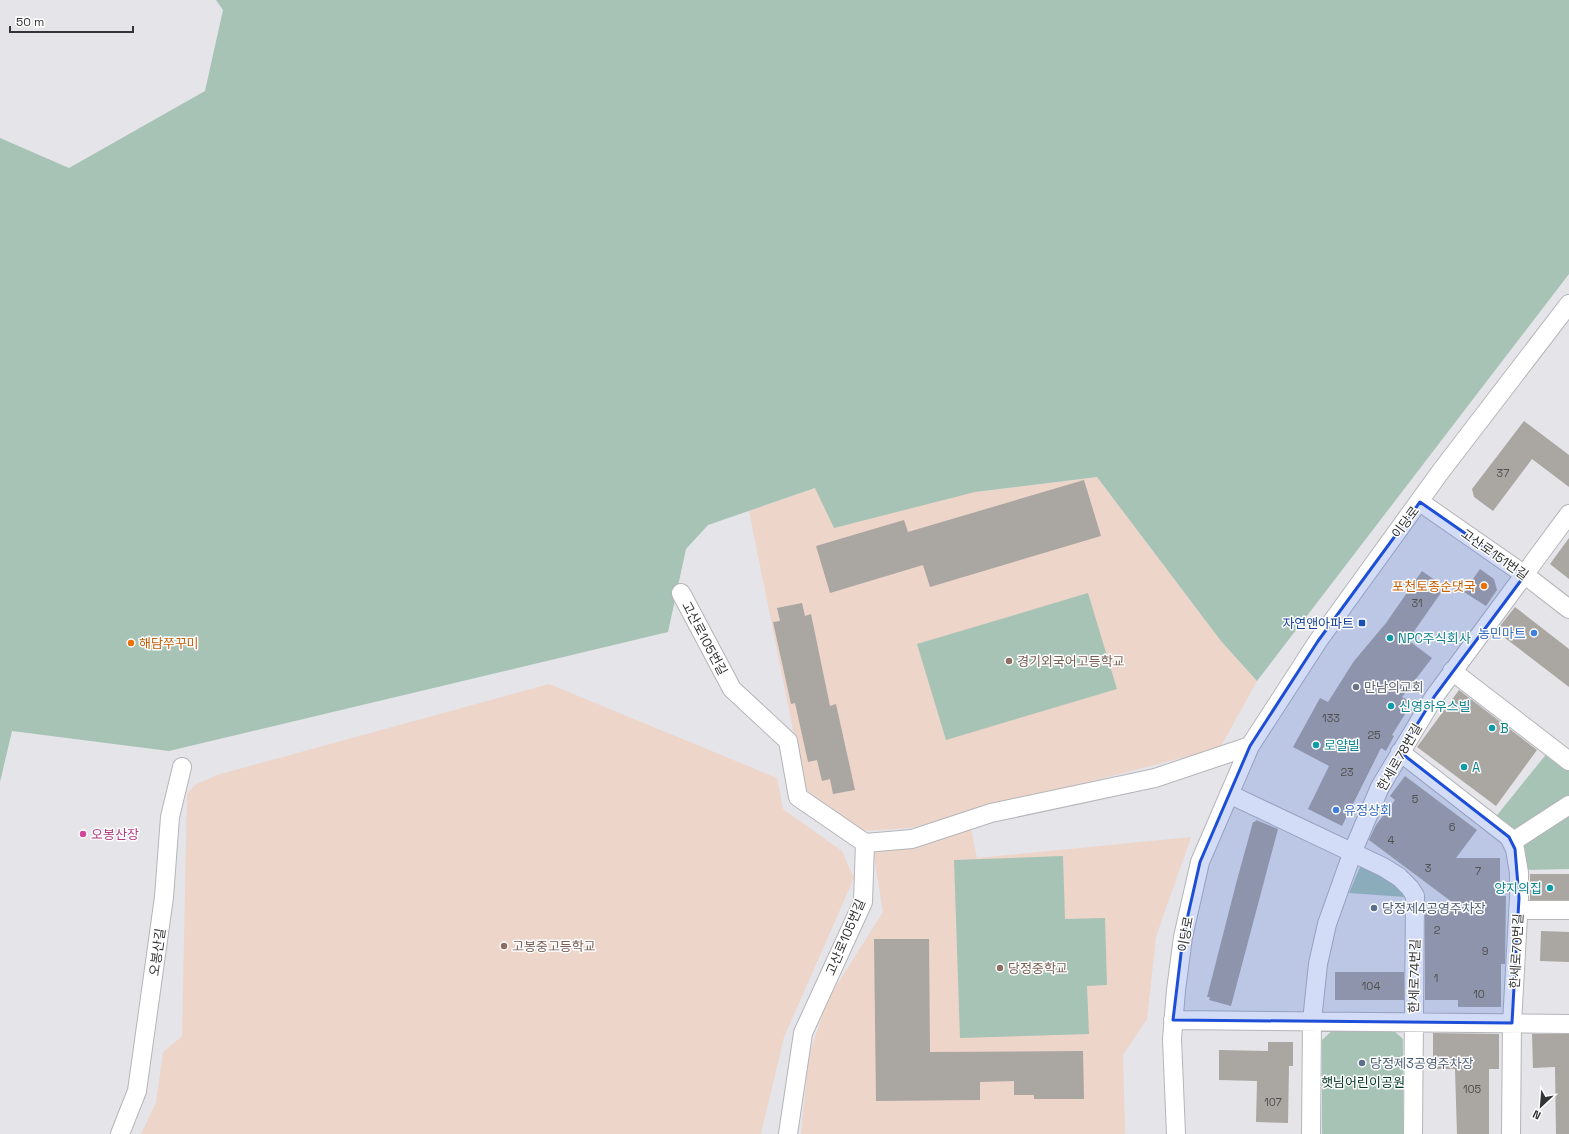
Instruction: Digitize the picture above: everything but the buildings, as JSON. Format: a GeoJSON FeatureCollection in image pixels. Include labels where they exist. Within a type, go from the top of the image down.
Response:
{"type":"FeatureCollection","features":[{"type":"Feature","properties":{"kind":"street","name":"이당로"},"geometry":{"type":"LineString","coordinates":[[1176,1134],[1172,1039],[1173,1020],[1184,937],[1200,862],[1250,746],[1318,641],[1472,430],[1569,304]]}},
{"type":"Feature","properties":{"kind":"street","name":"고산로151번길"},"geometry":{"type":"LineString","coordinates":[[1420,502],[1526,575],[1569,609]]}},
{"type":"Feature","properties":{"kind":"street","name":"한세로78번길"},"geometry":{"type":"LineString","coordinates":[[1310,1134],[1312,1021],[1321,945],[1353,851],[1380,787],[1400,752],[1452,671],[1526,575],[1569,514]]}},
{"type":"Feature","properties":{"kind":"street","name":"고산로105번길"},"geometry":{"type":"LineString","coordinates":[[681,593],[732,690],[788,741],[798,797],[866,843],[863,902],[803,1033],[788,1134]]}},
{"type":"Feature","properties":{"kind":"street"},"geometry":{"type":"LineString","coordinates":[[1452,671],[1569,761]]}},
{"type":"Feature","properties":{"kind":"street"},"geometry":{"type":"LineString","coordinates":[[866,843],[912,839],[991,813],[1155,778],[1250,746]]}},
{"type":"Feature","properties":{"kind":"street","name":"한세로70번길"},"geometry":{"type":"LineString","coordinates":[[1400,752],[1510,837],[1516,849],[1519,872],[1512,1023],[1511,1134]]}},
{"type":"Feature","properties":{"kind":"street","name":"오봉산길"},"geometry":{"type":"LineString","coordinates":[[120,1134],[137,1091],[164,897],[170,817],[182,767]]}},
{"type":"Feature","properties":{"kind":"street","name":"한세로74번길"},"geometry":{"type":"LineString","coordinates":[[1229,794],[1353,851],[1399,877],[1410,888],[1414,896],[1413,1134]]}},
{"type":"Feature","properties":{"kind":"street"},"geometry":{"type":"LineString","coordinates":[[1512,842],[1569,805]]}},
{"type":"Feature","properties":{"kind":"street"},"geometry":{"type":"LineString","coordinates":[[1518,910],[1569,910]]}},
{"type":"Feature","properties":{"kind":"street"},"geometry":{"type":"LineString","coordinates":[[1173,1020],[1569,1024]]}},
{"type":"Feature","properties":{"kind":"highlighted area"},"geometry":{"type":"Polygon","coordinates":[[[1420,502],[1525,575],[1434,697],[1400,752],[1509,837],[1515,849],[1519,898],[1512,1023],[1173,1020],[1183,937],[1200,862],[1250,746],[1318,641],[1420,502]]]}},
{"type":"Feature","properties":{"kind":"shaded area","name":"경기외국어고등학교"},"geometry":{"type":"Polygon","coordinates":[[[1097,477],[1221,641],[1257,681],[1220,748],[911,828],[862,831],[805,789],[749,511],[815,488],[975,492],[1097,477]]]}},
{"type":"Feature","properties":{"kind":"shaded area","name":"고봉중고등학교"},"geometry":{"type":"Polygon","coordinates":[[[549,684],[777,778],[783,809],[842,851],[854,878],[784,1037],[761,1134],[141,1134],[156,1103],[163,1052],[182,1036],[187,794],[195,785],[217,775],[549,684]]]}},
{"type":"Feature","properties":{"kind":"shaded area","name":"당정중학교"},"geometry":{"type":"Polygon","coordinates":[[[971,829],[977,858],[1191,837],[1156,937],[1147,1019],[1123,1055],[1125,1134],[801,1134],[809,1055],[828,999],[883,912],[873,850],[971,829]]]}},
{"type":"Feature","properties":{"kind":"green space"},"geometry":{"type":"Polygon","coordinates":[[[216,0],[1569,0],[1569,274],[1257,681],[1221,641],[1097,477],[975,492],[834,528],[815,488],[708,525],[686,549],[668,632],[169,751],[12,731],[0,782],[0,138],[69,168],[205,91],[223,10],[216,0]]]}},
{"type":"Feature","properties":{"kind":"green space"},"geometry":{"type":"Polygon","coordinates":[[[1088,593],[1117,689],[946,740],[917,644],[1088,593]]]}},
{"type":"Feature","properties":{"kind":"green space"},"geometry":{"type":"Polygon","coordinates":[[[1548,752],[1569,768],[1569,869],[1525,870],[1494,819],[1548,752]]]}},
{"type":"Feature","properties":{"kind":"green space"},"geometry":{"type":"Polygon","coordinates":[[[1063,856],[1065,919],[1105,918],[1107,985],[1087,986],[1089,1034],[960,1038],[954,860],[1063,856]]]}},
{"type":"Feature","properties":{"kind":"green space"},"geometry":{"type":"Polygon","coordinates":[[[1363,860],[1401,887],[1405,897],[1349,893],[1363,860]]]}},
{"type":"Feature","properties":{"kind":"green space","name":"햇님어린이공원"},"geometry":{"type":"Polygon","coordinates":[[[1333,1030],[1393,1030],[1403,1039],[1403,1134],[1322,1134],[1322,1040],[1333,1030]]]}},
{"type":"Feature","properties":{"kind":"place","name":"포천토종순댓국"},"geometry":{"type":"Point","coordinates":[1484,586]}},
{"type":"Feature","properties":{"kind":"place","name":"자연앤아파트"},"geometry":{"type":"Point","coordinates":[1362,623]}},
{"type":"Feature","properties":{"kind":"place","name":"농민마트"},"geometry":{"type":"Point","coordinates":[1534,633]}},
{"type":"Feature","properties":{"kind":"place","name":"NPC주식회사"},"geometry":{"type":"Point","coordinates":[1390,638]}},
{"type":"Feature","properties":{"kind":"place","name":"해담쭈꾸미"},"geometry":{"type":"Point","coordinates":[131,643]}},
{"type":"Feature","properties":{"kind":"place","name":"경기외국어고등학교"},"geometry":{"type":"Point","coordinates":[1009,661]}},
{"type":"Feature","properties":{"kind":"place","name":"만남의교회"},"geometry":{"type":"Point","coordinates":[1356,687]}},
{"type":"Feature","properties":{"kind":"place","name":"신영하우스빌"},"geometry":{"type":"Point","coordinates":[1391,706]}},
{"type":"Feature","properties":{"kind":"place","name":"B"},"geometry":{"type":"Point","coordinates":[1492,728]}},
{"type":"Feature","properties":{"kind":"place","name":"로얄빌"},"geometry":{"type":"Point","coordinates":[1316,745]}},
{"type":"Feature","properties":{"kind":"place","name":"A"},"geometry":{"type":"Point","coordinates":[1464,767]}},
{"type":"Feature","properties":{"kind":"place","name":"유정상회"},"geometry":{"type":"Point","coordinates":[1336,810]}},
{"type":"Feature","properties":{"kind":"place","name":"오봉산장"},"geometry":{"type":"Point","coordinates":[83,834]}},
{"type":"Feature","properties":{"kind":"place","name":"양지의집"},"geometry":{"type":"Point","coordinates":[1550,888]}},
{"type":"Feature","properties":{"kind":"place","name":"당정제4공영주차장"},"geometry":{"type":"Point","coordinates":[1374,908]}},
{"type":"Feature","properties":{"kind":"place","name":"고봉중고등학교"},"geometry":{"type":"Point","coordinates":[504,946]}},
{"type":"Feature","properties":{"kind":"place","name":"당정중학교"},"geometry":{"type":"Point","coordinates":[1000,968]}},
{"type":"Feature","properties":{"kind":"place","name":"당정제3공영주차장"},"geometry":{"type":"Point","coordinates":[1362,1063]}}]}
